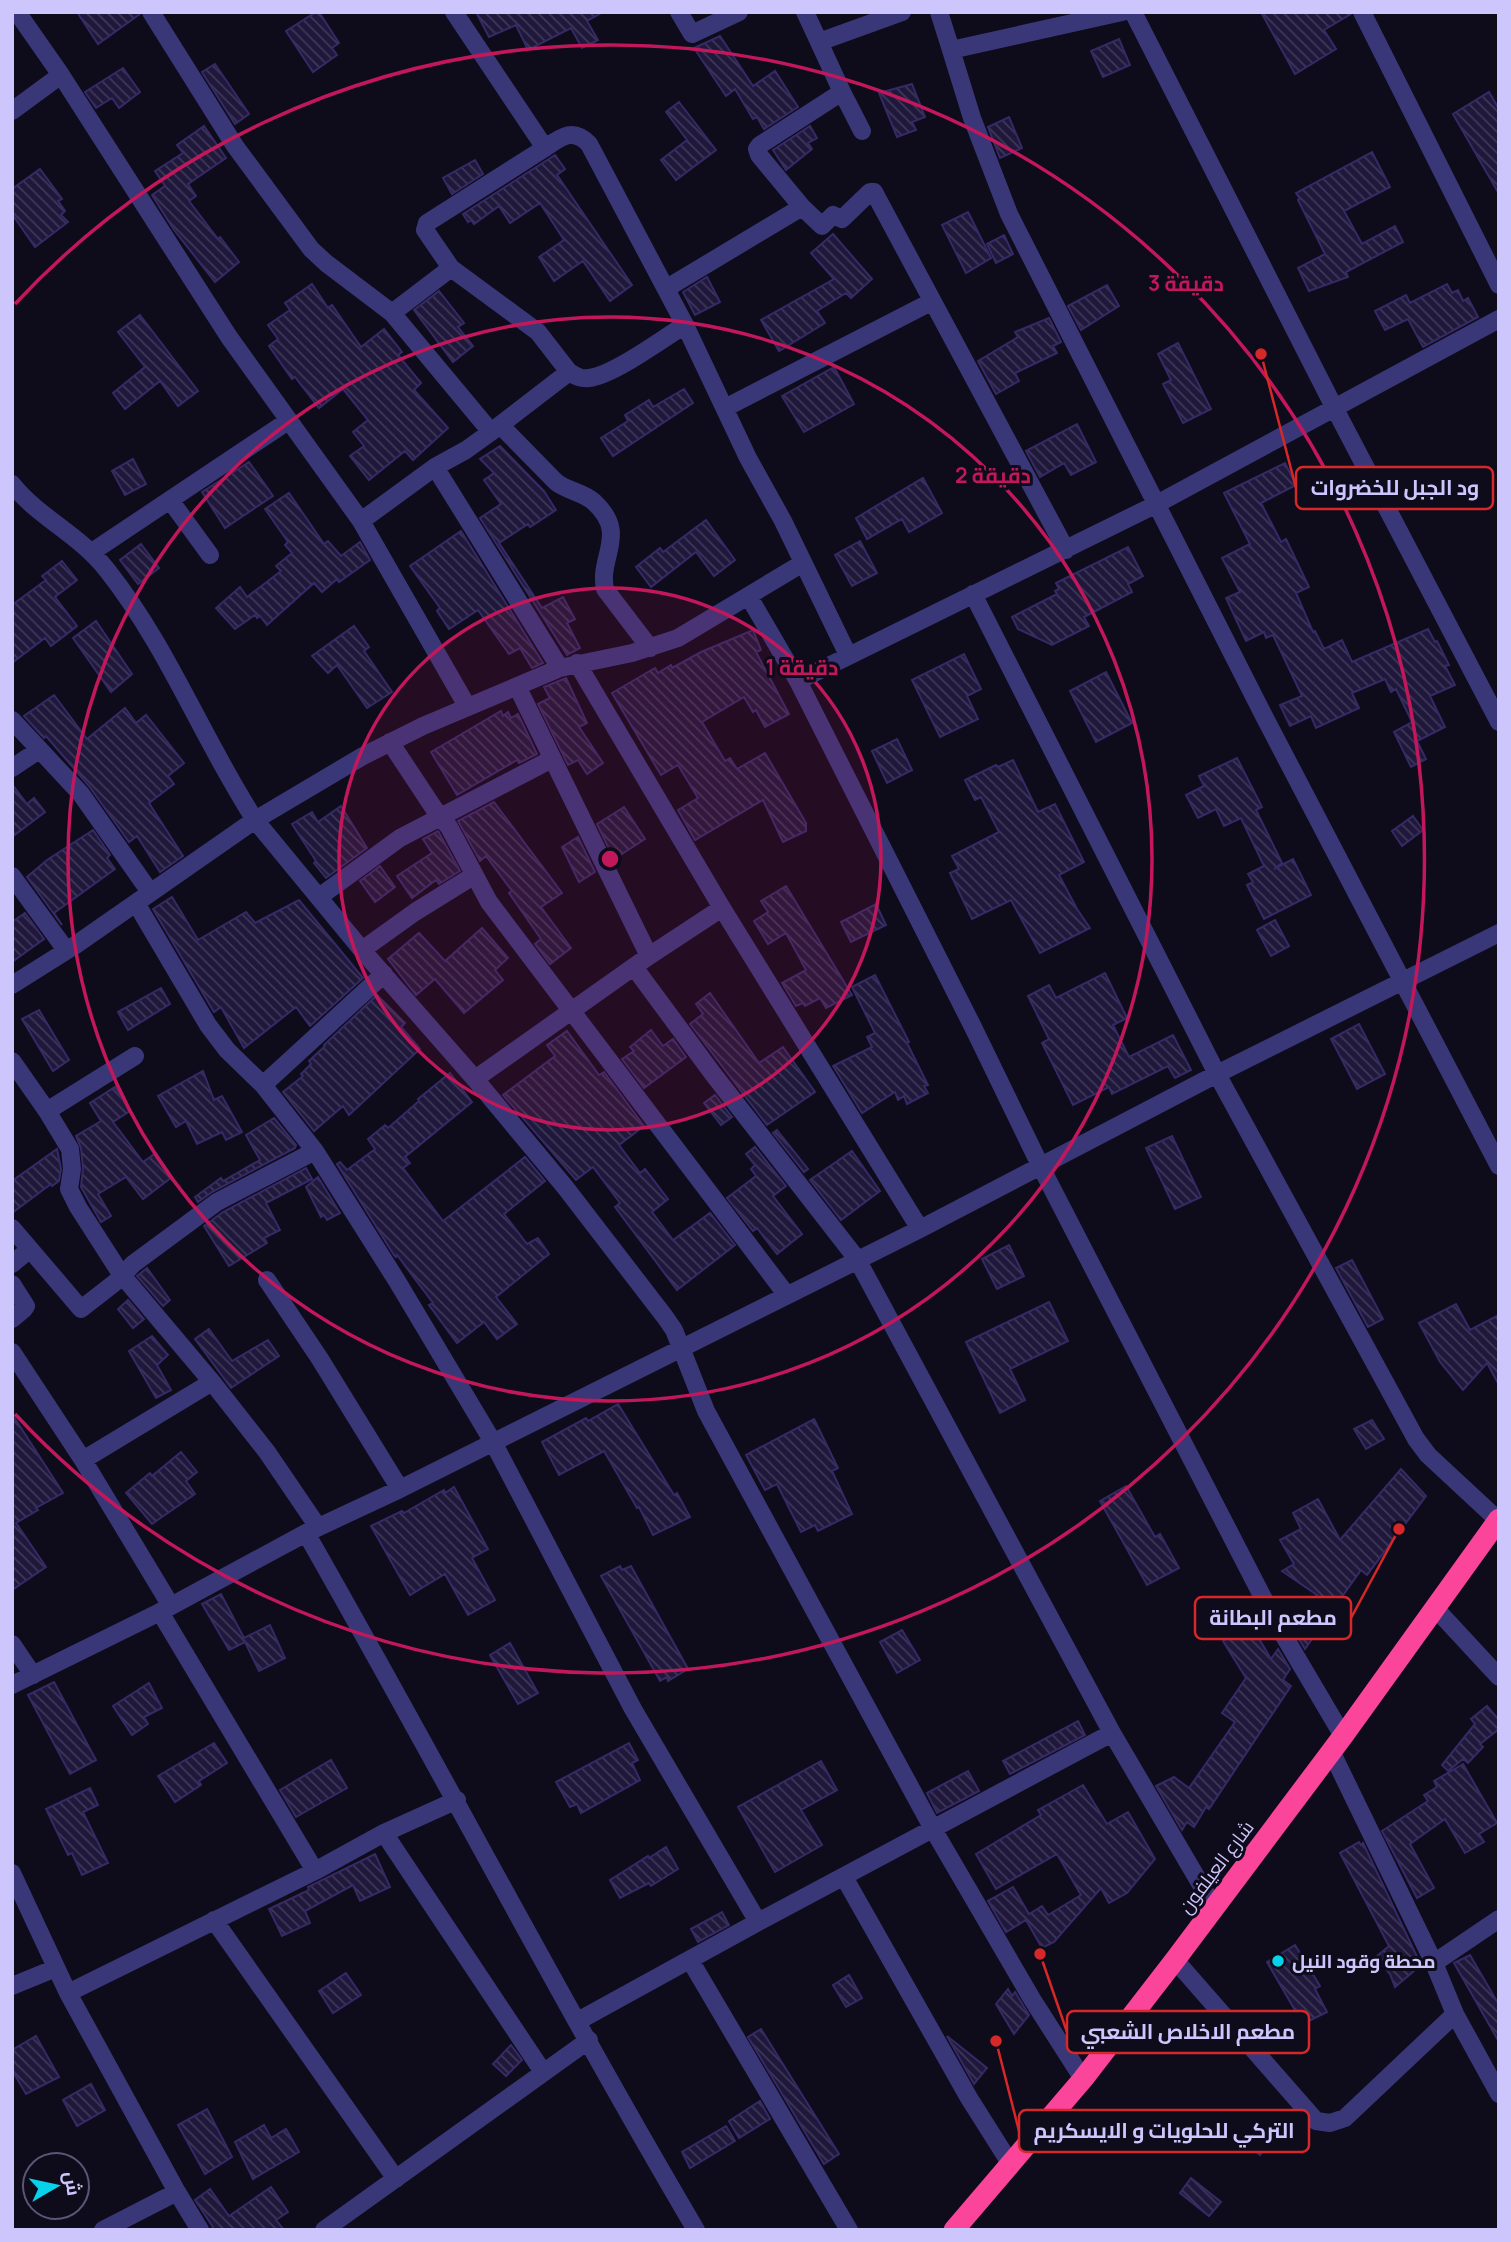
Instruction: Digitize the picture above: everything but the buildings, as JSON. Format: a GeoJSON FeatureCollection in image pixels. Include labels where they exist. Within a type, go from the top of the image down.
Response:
{"type":"FeatureCollection","features":[{"type":"Feature","properties":{"kind":"highway","name":"شارع العيلفون"},"geometry":{"type":"LineString","coordinates":[[954,2230],[1083,2079],[1175,1960],[1337,1744],[1498,1519]]}},
{"type":"Feature","properties":{"kind":"street"},"geometry":{"type":"LineString","coordinates":[[17,12],[61,75],[194,286],[361,521],[467,706]]}},
{"type":"Feature","properties":{"kind":"street"},"geometry":{"type":"LineString","coordinates":[[151,12],[235,146],[311,249],[392,313],[496,429],[562,487],[586,496],[603,511],[612,532],[605,589],[650,648]]}},
{"type":"Feature","properties":{"kind":"street"},"geometry":{"type":"LineString","coordinates":[[454,12],[545,148]]}},
{"type":"Feature","properties":{"kind":"street"},"geometry":{"type":"LineString","coordinates":[[679,12],[692,34],[739,12]]}},
{"type":"Feature","properties":{"kind":"street"},"geometry":{"type":"LineString","coordinates":[[805,12],[862,131]]}},
{"type":"Feature","properties":{"kind":"street"},"geometry":{"type":"LineString","coordinates":[[820,42],[868,18],[902,12]]}},
{"type":"Feature","properties":{"kind":"street"},"geometry":{"type":"LineString","coordinates":[[939,12],[972,118],[1009,214],[1155,505],[1499,1166]]}},
{"type":"Feature","properties":{"kind":"street"},"geometry":{"type":"LineString","coordinates":[[951,50],[1122,12]]}},
{"type":"Feature","properties":{"kind":"street"},"geometry":{"type":"LineString","coordinates":[[1133,12],[1334,407],[1499,722]]}},
{"type":"Feature","properties":{"kind":"street"},"geometry":{"type":"LineString","coordinates":[[1362,12],[1499,285]]}},
{"type":"Feature","properties":{"kind":"street"},"geometry":{"type":"LineString","coordinates":[[12,111],[61,75]]}},
{"type":"Feature","properties":{"kind":"street"},"geometry":{"type":"LineString","coordinates":[[842,92],[760,145],[757,149],[759,155],[802,207],[822,226],[833,215],[842,219],[870,192],[874,192],[1066,550]]}},
{"type":"Feature","properties":{"kind":"street"},"geometry":{"type":"LineString","coordinates":[[685,326],[606,373],[591,378],[578,378],[569,372],[538,332],[451,268],[425,230],[427,223],[570,133],[577,134],[589,144],[667,288],[848,654]]}},
{"type":"Feature","properties":{"kind":"street"},"geometry":{"type":"LineString","coordinates":[[667,288],[802,207]]}},
{"type":"Feature","properties":{"kind":"street"},"geometry":{"type":"LineString","coordinates":[[392,313],[451,268]]}},
{"type":"Feature","properties":{"kind":"street"},"geometry":{"type":"LineString","coordinates":[[725,408],[931,302]]}},
{"type":"Feature","properties":{"kind":"street"},"geometry":{"type":"LineString","coordinates":[[798,681],[848,654],[1155,505],[1499,319]]}},
{"type":"Feature","properties":{"kind":"street"},"geometry":{"type":"LineString","coordinates":[[361,521],[435,467],[496,429],[569,372]]}},
{"type":"Feature","properties":{"kind":"street"},"geometry":{"type":"LineString","coordinates":[[92,552],[288,421]]}},
{"type":"Feature","properties":{"kind":"street"},"geometry":{"type":"LineString","coordinates":[[435,467],[568,666],[722,908],[920,1229]]}},
{"type":"Feature","properties":{"kind":"street"},"geometry":{"type":"LineString","coordinates":[[12,484],[27,502],[92,552],[107,570],[156,641],[255,820],[362,950],[565,1187],[655,1301],[674,1330],[706,1410],[933,1829],[1032,1999],[1083,2079]]}},
{"type":"Feature","properties":{"kind":"street"},"geometry":{"type":"LineString","coordinates":[[170,500],[210,555]]}},
{"type":"Feature","properties":{"kind":"street"},"geometry":{"type":"LineString","coordinates":[[12,985],[255,820],[390,742],[467,706],[568,666],[650,648],[678,638],[803,563]]}},
{"type":"Feature","properties":{"kind":"street"},"geometry":{"type":"LineString","coordinates":[[972,594],[1217,1074],[1416,1439],[1428,1455],[1498,1519]]}},
{"type":"Feature","properties":{"kind":"street"},"geometry":{"type":"LineString","coordinates":[[749,597],[798,681],[1040,1165],[1280,1630],[1337,1744],[1455,2014],[1499,2094]]}},
{"type":"Feature","properties":{"kind":"street"},"geometry":{"type":"LineString","coordinates":[[517,686],[649,956]]}},
{"type":"Feature","properties":{"kind":"street"},"geometry":{"type":"LineString","coordinates":[[12,720],[82,794],[143,897],[208,1025],[228,1050],[264,1085],[314,1151],[397,1281],[493,1442],[633,1709],[758,1922]]}},
{"type":"Feature","properties":{"kind":"street"},"geometry":{"type":"LineString","coordinates":[[390,742],[449,827],[489,902],[786,1294]]}},
{"type":"Feature","properties":{"kind":"street"},"geometry":{"type":"LineString","coordinates":[[12,768],[39,750]]}},
{"type":"Feature","properties":{"kind":"street"},"geometry":{"type":"LineString","coordinates":[[319,897],[400,838],[552,759]]}},
{"type":"Feature","properties":{"kind":"street"},"geometry":{"type":"LineString","coordinates":[[12,876],[66,950]]}},
{"type":"Feature","properties":{"kind":"street"},"geometry":{"type":"LineString","coordinates":[[362,950],[415,912],[473,876]]}},
{"type":"Feature","properties":{"kind":"street"},"geometry":{"type":"LineString","coordinates":[[475,1079],[722,908]]}},
{"type":"Feature","properties":{"kind":"street"},"geometry":{"type":"LineString","coordinates":[[12,1685],[166,1609],[312,1530],[400,1489],[920,1229],[1217,1074],[1499,933]]}},
{"type":"Feature","properties":{"kind":"street"},"geometry":{"type":"LineString","coordinates":[[634,967],[713,1074],[857,1259],[1112,1733],[1214,1907]]}},
{"type":"Feature","properties":{"kind":"street"},"geometry":{"type":"LineString","coordinates":[[264,1085],[384,974]]}},
{"type":"Feature","properties":{"kind":"street"},"geometry":{"type":"LineString","coordinates":[[47,1111],[135,1056]]}},
{"type":"Feature","properties":{"kind":"street"},"geometry":{"type":"LineString","coordinates":[[12,1062],[70,1149],[72,1169],[69,1189],[121,1274],[267,1452],[578,2021],[696,2230]]}},
{"type":"Feature","properties":{"kind":"street"},"geometry":{"type":"LineString","coordinates":[[12,1228],[81,1309],[117,1281],[121,1274],[217,1202],[314,1151]]}},
{"type":"Feature","properties":{"kind":"street"},"geometry":{"type":"LineString","coordinates":[[12,1264],[30,1249]]}},
{"type":"Feature","properties":{"kind":"street"},"geometry":{"type":"LineString","coordinates":[[267,1280],[320,1359],[400,1489]]}},
{"type":"Feature","properties":{"kind":"street"},"geometry":{"type":"LineString","coordinates":[[12,1284],[26,1306],[12,1319]]}},
{"type":"Feature","properties":{"kind":"street"},"geometry":{"type":"LineString","coordinates":[[12,1353],[83,1460],[315,1871]]}},
{"type":"Feature","properties":{"kind":"street"},"geometry":{"type":"LineString","coordinates":[[83,1460],[212,1382]]}},
{"type":"Feature","properties":{"kind":"street"},"geometry":{"type":"LineString","coordinates":[[1436,1608],[1499,1678]]}},
{"type":"Feature","properties":{"kind":"street"},"geometry":{"type":"LineString","coordinates":[[12,1644],[33,1675]]}},
{"type":"Feature","properties":{"kind":"street"},"geometry":{"type":"LineString","coordinates":[[578,2021],[1112,1733]]}},
{"type":"Feature","properties":{"kind":"street"},"geometry":{"type":"LineString","coordinates":[[68,1993],[315,1871],[384,1833],[457,1800]]}},
{"type":"Feature","properties":{"kind":"street"},"geometry":{"type":"LineString","coordinates":[[384,1833],[542,2072]]}},
{"type":"Feature","properties":{"kind":"street"},"geometry":{"type":"LineString","coordinates":[[12,1873],[68,1993],[200,2230]]}},
{"type":"Feature","properties":{"kind":"street"},"geometry":{"type":"LineString","coordinates":[[844,1877],[968,2098],[1010,2162]]}},
{"type":"Feature","properties":{"kind":"street"},"geometry":{"type":"LineString","coordinates":[[1434,1963],[1499,1919]]}},
{"type":"Feature","properties":{"kind":"street"},"geometry":{"type":"LineString","coordinates":[[214,1920],[396,2179]]}},
{"type":"Feature","properties":{"kind":"street"},"geometry":{"type":"LineString","coordinates":[[690,1960],[849,2230]]}},
{"type":"Feature","properties":{"kind":"street"},"geometry":{"type":"LineString","coordinates":[[1175,1960],[1316,2122],[1330,2123],[1345,2118],[1455,2014]]}},
{"type":"Feature","properties":{"kind":"street"},"geometry":{"type":"LineString","coordinates":[[12,1986],[56,1968]]}},
{"type":"Feature","properties":{"kind":"street"},"geometry":{"type":"LineString","coordinates":[[324,2230],[589,2040]]}},
{"type":"Feature","properties":{"kind":"street"},"geometry":{"type":"LineString","coordinates":[[103,2230],[177,2192]]}},
{"type":"Feature","properties":{"kind":"place","name":"ود الجبل للخضروات"},"geometry":{"type":"Point","coordinates":[1261,354]}},
{"type":"Feature","properties":{"kind":"place","name":"مطعم البطانة"},"geometry":{"type":"Point","coordinates":[1399,1529]}},
{"type":"Feature","properties":{"kind":"place","name":"مطعم الاخلاص الشعبي"},"geometry":{"type":"Point","coordinates":[1040,1954]}},
{"type":"Feature","properties":{"kind":"place","name":"محطة وقود النيل"},"geometry":{"type":"Point","coordinates":[1278,1961]}},
{"type":"Feature","properties":{"kind":"place","name":"التركي للحلويات و الايسكريم"},"geometry":{"type":"Point","coordinates":[996,2041]}}]}
